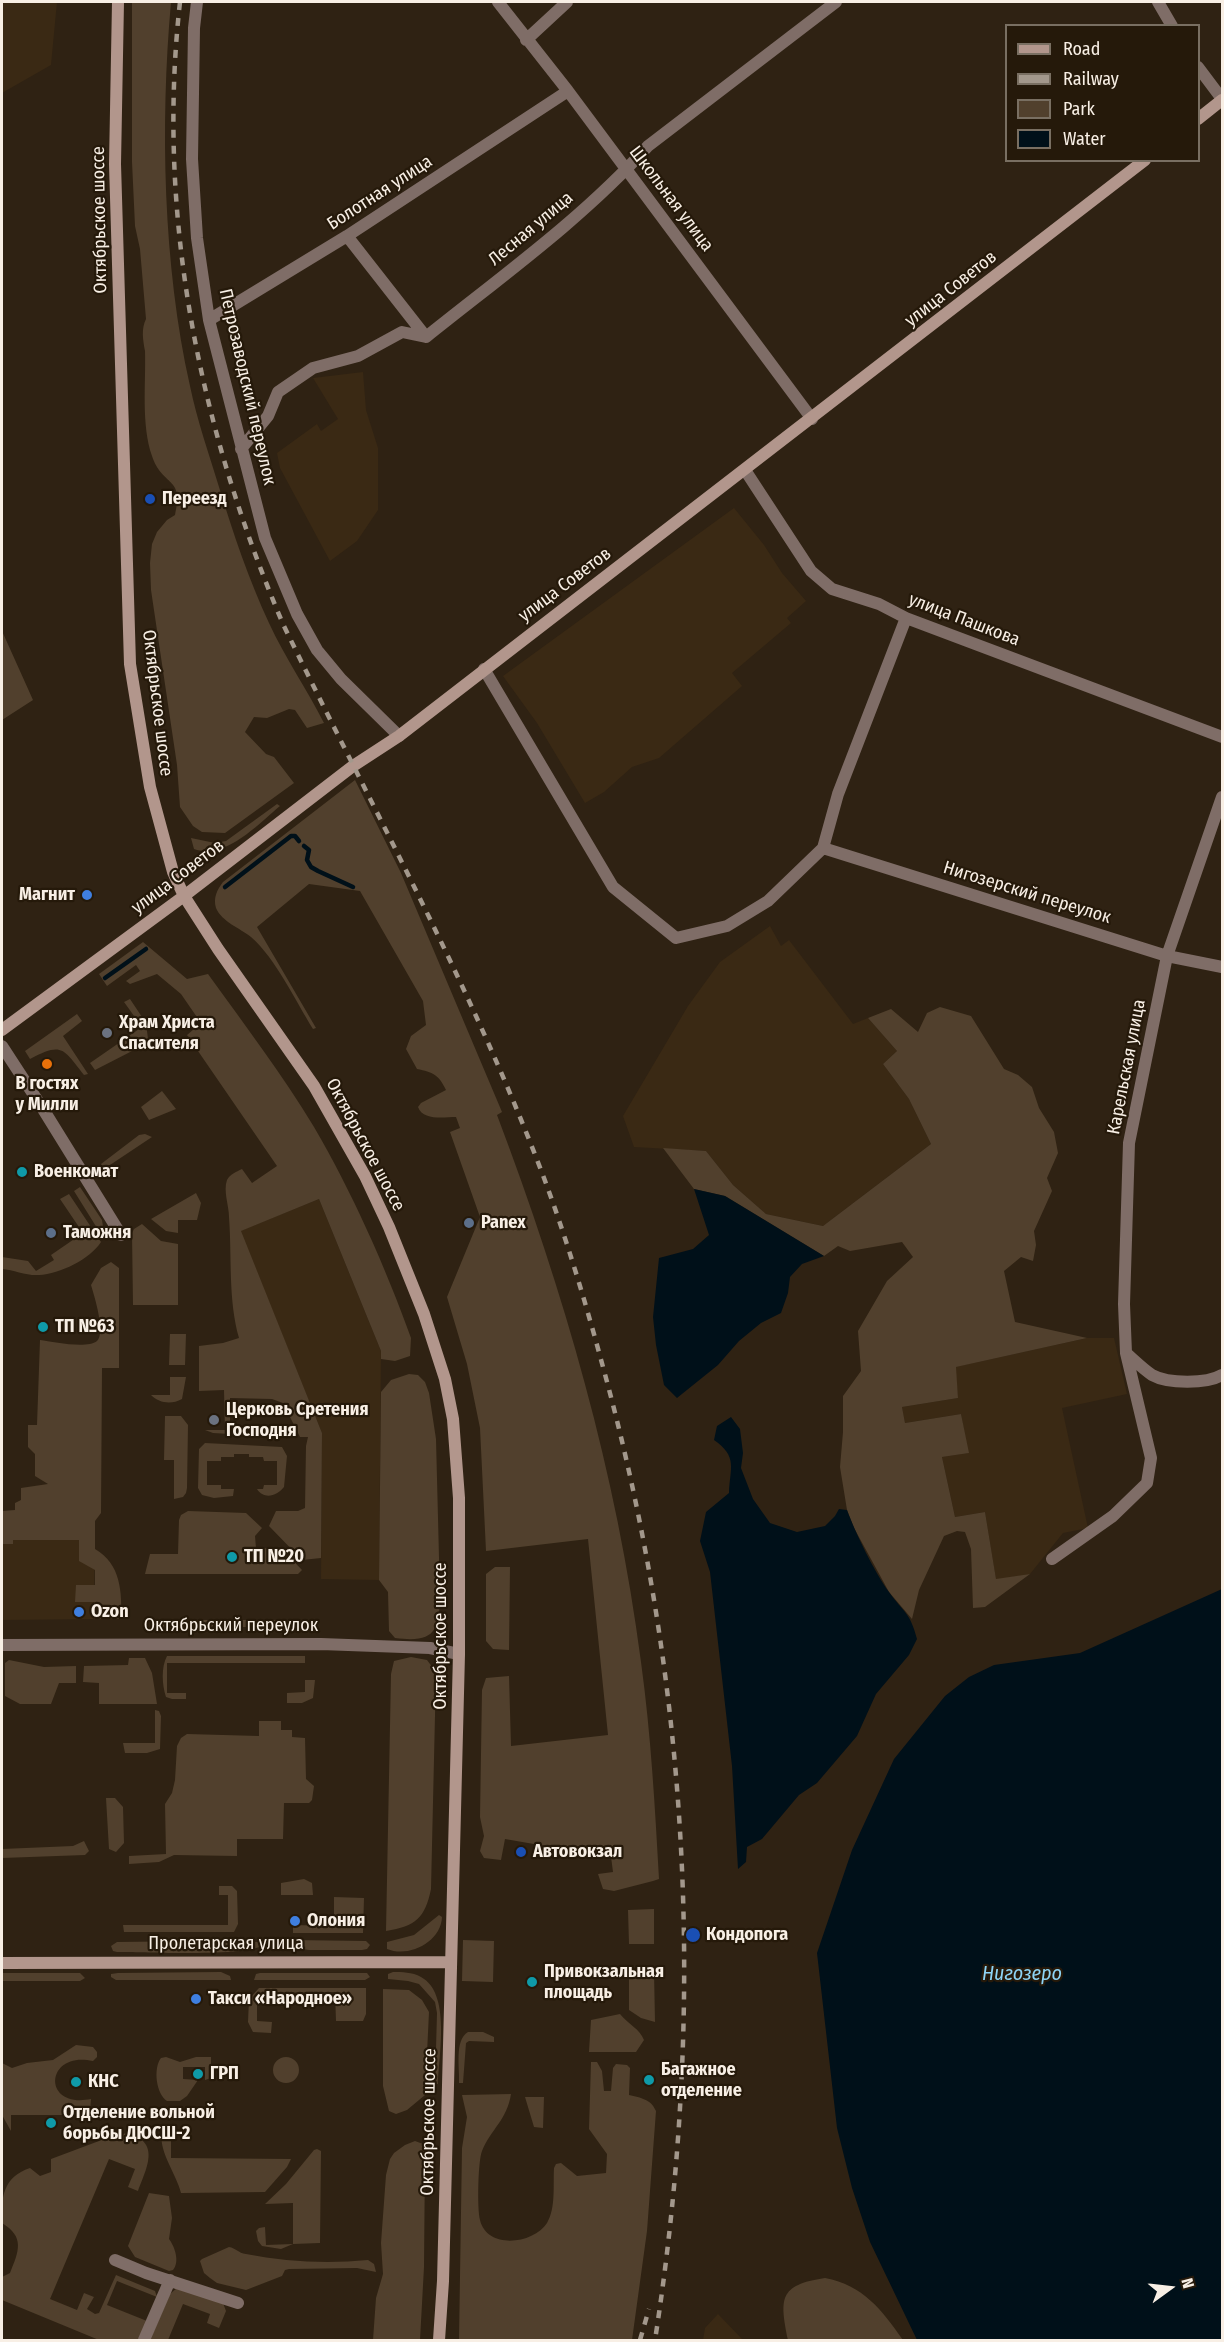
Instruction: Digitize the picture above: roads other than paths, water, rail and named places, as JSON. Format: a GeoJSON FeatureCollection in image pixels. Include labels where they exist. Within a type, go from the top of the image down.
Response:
{"type":"FeatureCollection","features":[{"type":"Feature","properties":{"kind":"street","name":"Октябрьское шоссе"},"geometry":{"type":"LineString","coordinates":[[118,2],[116,164],[130,664],[150,787],[173,872],[184,896],[218,950],[300,1066],[340,1130],[389,1227],[424,1314],[445,1379],[456,1439],[459,1498],[459,1654],[440,2340]]}},
{"type":"Feature","properties":{"kind":"street","name":"Петрозаводский переулок"},"geometry":{"type":"LineString","coordinates":[[197,2],[194,28],[192,159],[197,238],[209,320],[265,538],[302,623],[317,650],[341,679],[399,736]]}},
{"type":"Feature","properties":{"kind":"street","name":"Школьная улица"},"geometry":{"type":"LineString","coordinates":[[498,2],[568,91],[812,419]]}},
{"type":"Feature","properties":{"kind":"street"},"geometry":{"type":"LineString","coordinates":[[526,40],[567,2]]}},
{"type":"Feature","properties":{"kind":"street","name":"Лесная улица"},"geometry":{"type":"LineString","coordinates":[[426,337],[562,229],[627,170],[648,146],[836,2]]}},
{"type":"Feature","properties":{"kind":"street"},"geometry":{"type":"LineString","coordinates":[[1158,2],[1171,24]]}},
{"type":"Feature","properties":{"kind":"street"},"geometry":{"type":"LineString","coordinates":[[1200,70],[1222,99],[1200,117]]}},
{"type":"Feature","properties":{"kind":"street","name":"Болотная улица"},"geometry":{"type":"LineString","coordinates":[[209,320],[347,236],[568,91]]}},
{"type":"Feature","properties":{"kind":"street","name":"улица Советов"},"geometry":{"type":"LineString","coordinates":[[2,1029],[184,896],[353,766],[399,736],[1142,162]]}},
{"type":"Feature","properties":{"kind":"street"},"geometry":{"type":"LineString","coordinates":[[347,236],[426,337]]}},
{"type":"Feature","properties":{"kind":"street"},"geometry":{"type":"LineString","coordinates":[[241,449],[268,416],[278,392],[313,368],[357,356],[402,332],[426,337]]}},
{"type":"Feature","properties":{"kind":"street","name":"улица Пашкова"},"geometry":{"type":"LineString","coordinates":[[745,470],[811,571],[832,589],[879,604],[906,618],[1222,737]]}},
{"type":"Feature","properties":{"kind":"street"},"geometry":{"type":"LineString","coordinates":[[484,669],[613,887],[676,938],[727,926],[768,901],[823,848],[838,794],[906,618]]}},
{"type":"Feature","properties":{"kind":"street","name":"Карельская улица"},"geometry":{"type":"LineString","coordinates":[[1052,1559],[1113,1516],[1147,1483],[1151,1458],[1126,1353],[1124,1304],[1129,1143],[1167,956],[1222,797]]}},
{"type":"Feature","properties":{"kind":"street","name":"Нигозерский переулок"},"geometry":{"type":"LineString","coordinates":[[823,848],[1167,956],[1222,967]]}},
{"type":"Feature","properties":{"kind":"street"},"geometry":{"type":"LineString","coordinates":[[2,1046],[121,1234]]}},
{"type":"Feature","properties":{"kind":"street"},"geometry":{"type":"LineString","coordinates":[[1126,1353],[1154,1376],[1184,1382],[1213,1380],[1222,1375]]}},
{"type":"Feature","properties":{"kind":"street","name":"Октябрьский переулок"},"geometry":{"type":"LineString","coordinates":[[2,1645],[321,1644],[430,1648],[459,1654]]}},
{"type":"Feature","properties":{"kind":"street","name":"Пролетарская улица"},"geometry":{"type":"LineString","coordinates":[[2,1963],[451,1962]]}},
{"type":"Feature","properties":{"kind":"street"},"geometry":{"type":"LineString","coordinates":[[115,2260],[238,2303]]}},
{"type":"Feature","properties":{"kind":"street"},"geometry":{"type":"LineString","coordinates":[[144,2340],[170,2280]]}},
{"type":"Feature","properties":{"kind":"water"},"geometry":{"type":"Polygon","coordinates":[[[694,1189],[725,1196],[824,1256],[802,1264],[790,1277],[788,1293],[781,1313],[761,1323],[739,1341],[718,1365],[677,1398],[664,1385],[653,1317],[659,1258],[693,1249],[709,1235],[694,1189]]]}},
{"type":"Feature","properties":{"kind":"water"},"geometry":{"type":"Polygon","coordinates":[[[731,1417],[740,1429],[743,1453],[741,1468],[753,1499],[770,1523],[797,1532],[825,1526],[839,1509],[847,1510],[871,1563],[909,1618],[917,1639],[909,1655],[876,1694],[857,1736],[817,1783],[799,1795],[762,1839],[747,1847],[746,1862],[738,1869],[732,1766],[710,1572],[700,1541],[706,1512],[729,1493],[730,1457],[714,1440],[717,1426],[731,1417]]]}},
{"type":"Feature","properties":{"kind":"water","name":"Нигозеро"},"geometry":{"type":"Polygon","coordinates":[[[1222,1589],[1222,2340],[917,2340],[870,2242],[852,2188],[837,2128],[817,1953],[852,1850],[894,1759],[945,1696],[969,1677],[994,1665],[1080,1653],[1222,1589]]]}},
{"type":"Feature","properties":{"kind":"waterway"},"geometry":{"type":"LineString","coordinates":[[225,887],[291,836],[295,836],[299,841]]}},
{"type":"Feature","properties":{"kind":"waterway"},"geometry":{"type":"LineString","coordinates":[[304,846],[309,850],[307,860],[311,867],[353,887]]}},
{"type":"Feature","properties":{"kind":"waterway"},"geometry":{"type":"LineString","coordinates":[[105,978],[146,949]]}},
{"type":"Feature","properties":{"kind":"railway"},"geometry":{"type":"LineString","coordinates":[[180,2],[174,82],[174,161],[180,240],[191,319],[207,397],[228,474],[253,549],[283,624],[420,898],[516,1107],[544,1178],[576,1272],[603,1367],[633,1488],[655,1609],[672,1730],[681,1851],[684,1972],[681,2094],[671,2217],[655,2340]]}},
{"type":"Feature","properties":{"kind":"railway"},"geometry":{"type":"LineString","coordinates":[[640,2340],[649,2309]]}},
{"type":"Feature","properties":{"kind":"place","name":"Переезд"},"geometry":{"type":"Point","coordinates":[150,499]}},
{"type":"Feature","properties":{"kind":"place","name":"Магнит"},"geometry":{"type":"Point","coordinates":[87,895]}},
{"type":"Feature","properties":{"kind":"place","name":"Храм Христа Спасителя"},"geometry":{"type":"Point","coordinates":[107,1033]}},
{"type":"Feature","properties":{"kind":"place","name":"В гостях у Милли"},"geometry":{"type":"Point","coordinates":[47,1064]}},
{"type":"Feature","properties":{"kind":"place","name":"Военкомат"},"geometry":{"type":"Point","coordinates":[22,1172]}},
{"type":"Feature","properties":{"kind":"place","name":"Panex"},"geometry":{"type":"Point","coordinates":[469,1223]}},
{"type":"Feature","properties":{"kind":"place","name":"Таможня"},"geometry":{"type":"Point","coordinates":[51,1233]}},
{"type":"Feature","properties":{"kind":"place","name":"ТП №63"},"geometry":{"type":"Point","coordinates":[43,1327]}},
{"type":"Feature","properties":{"kind":"place","name":"Церковь Сретения Господня"},"geometry":{"type":"Point","coordinates":[214,1420]}},
{"type":"Feature","properties":{"kind":"place","name":"ТП №20"},"geometry":{"type":"Point","coordinates":[232,1557]}},
{"type":"Feature","properties":{"kind":"place","name":"Ozon"},"geometry":{"type":"Point","coordinates":[79,1612]}},
{"type":"Feature","properties":{"kind":"place","name":"Автовокзал"},"geometry":{"type":"Point","coordinates":[521,1852]}},
{"type":"Feature","properties":{"kind":"place","name":"Олония"},"geometry":{"type":"Point","coordinates":[295,1921]}},
{"type":"Feature","properties":{"kind":"place","name":"Кондопога"},"geometry":{"type":"Point","coordinates":[693,1935]}},
{"type":"Feature","properties":{"kind":"place","name":"Привокзальная площадь"},"geometry":{"type":"Point","coordinates":[532,1982]}},
{"type":"Feature","properties":{"kind":"place","name":"Такси «Народное»"},"geometry":{"type":"Point","coordinates":[196,1999]}},
{"type":"Feature","properties":{"kind":"place","name":"ГРП"},"geometry":{"type":"Point","coordinates":[198,2074]}},
{"type":"Feature","properties":{"kind":"place","name":"Багажное отделение"},"geometry":{"type":"Point","coordinates":[649,2080]}},
{"type":"Feature","properties":{"kind":"place","name":"КНС"},"geometry":{"type":"Point","coordinates":[76,2082]}},
{"type":"Feature","properties":{"kind":"place","name":"Отделение вольной борьбы ДЮСШ-2"},"geometry":{"type":"Point","coordinates":[51,2123]}}]}
